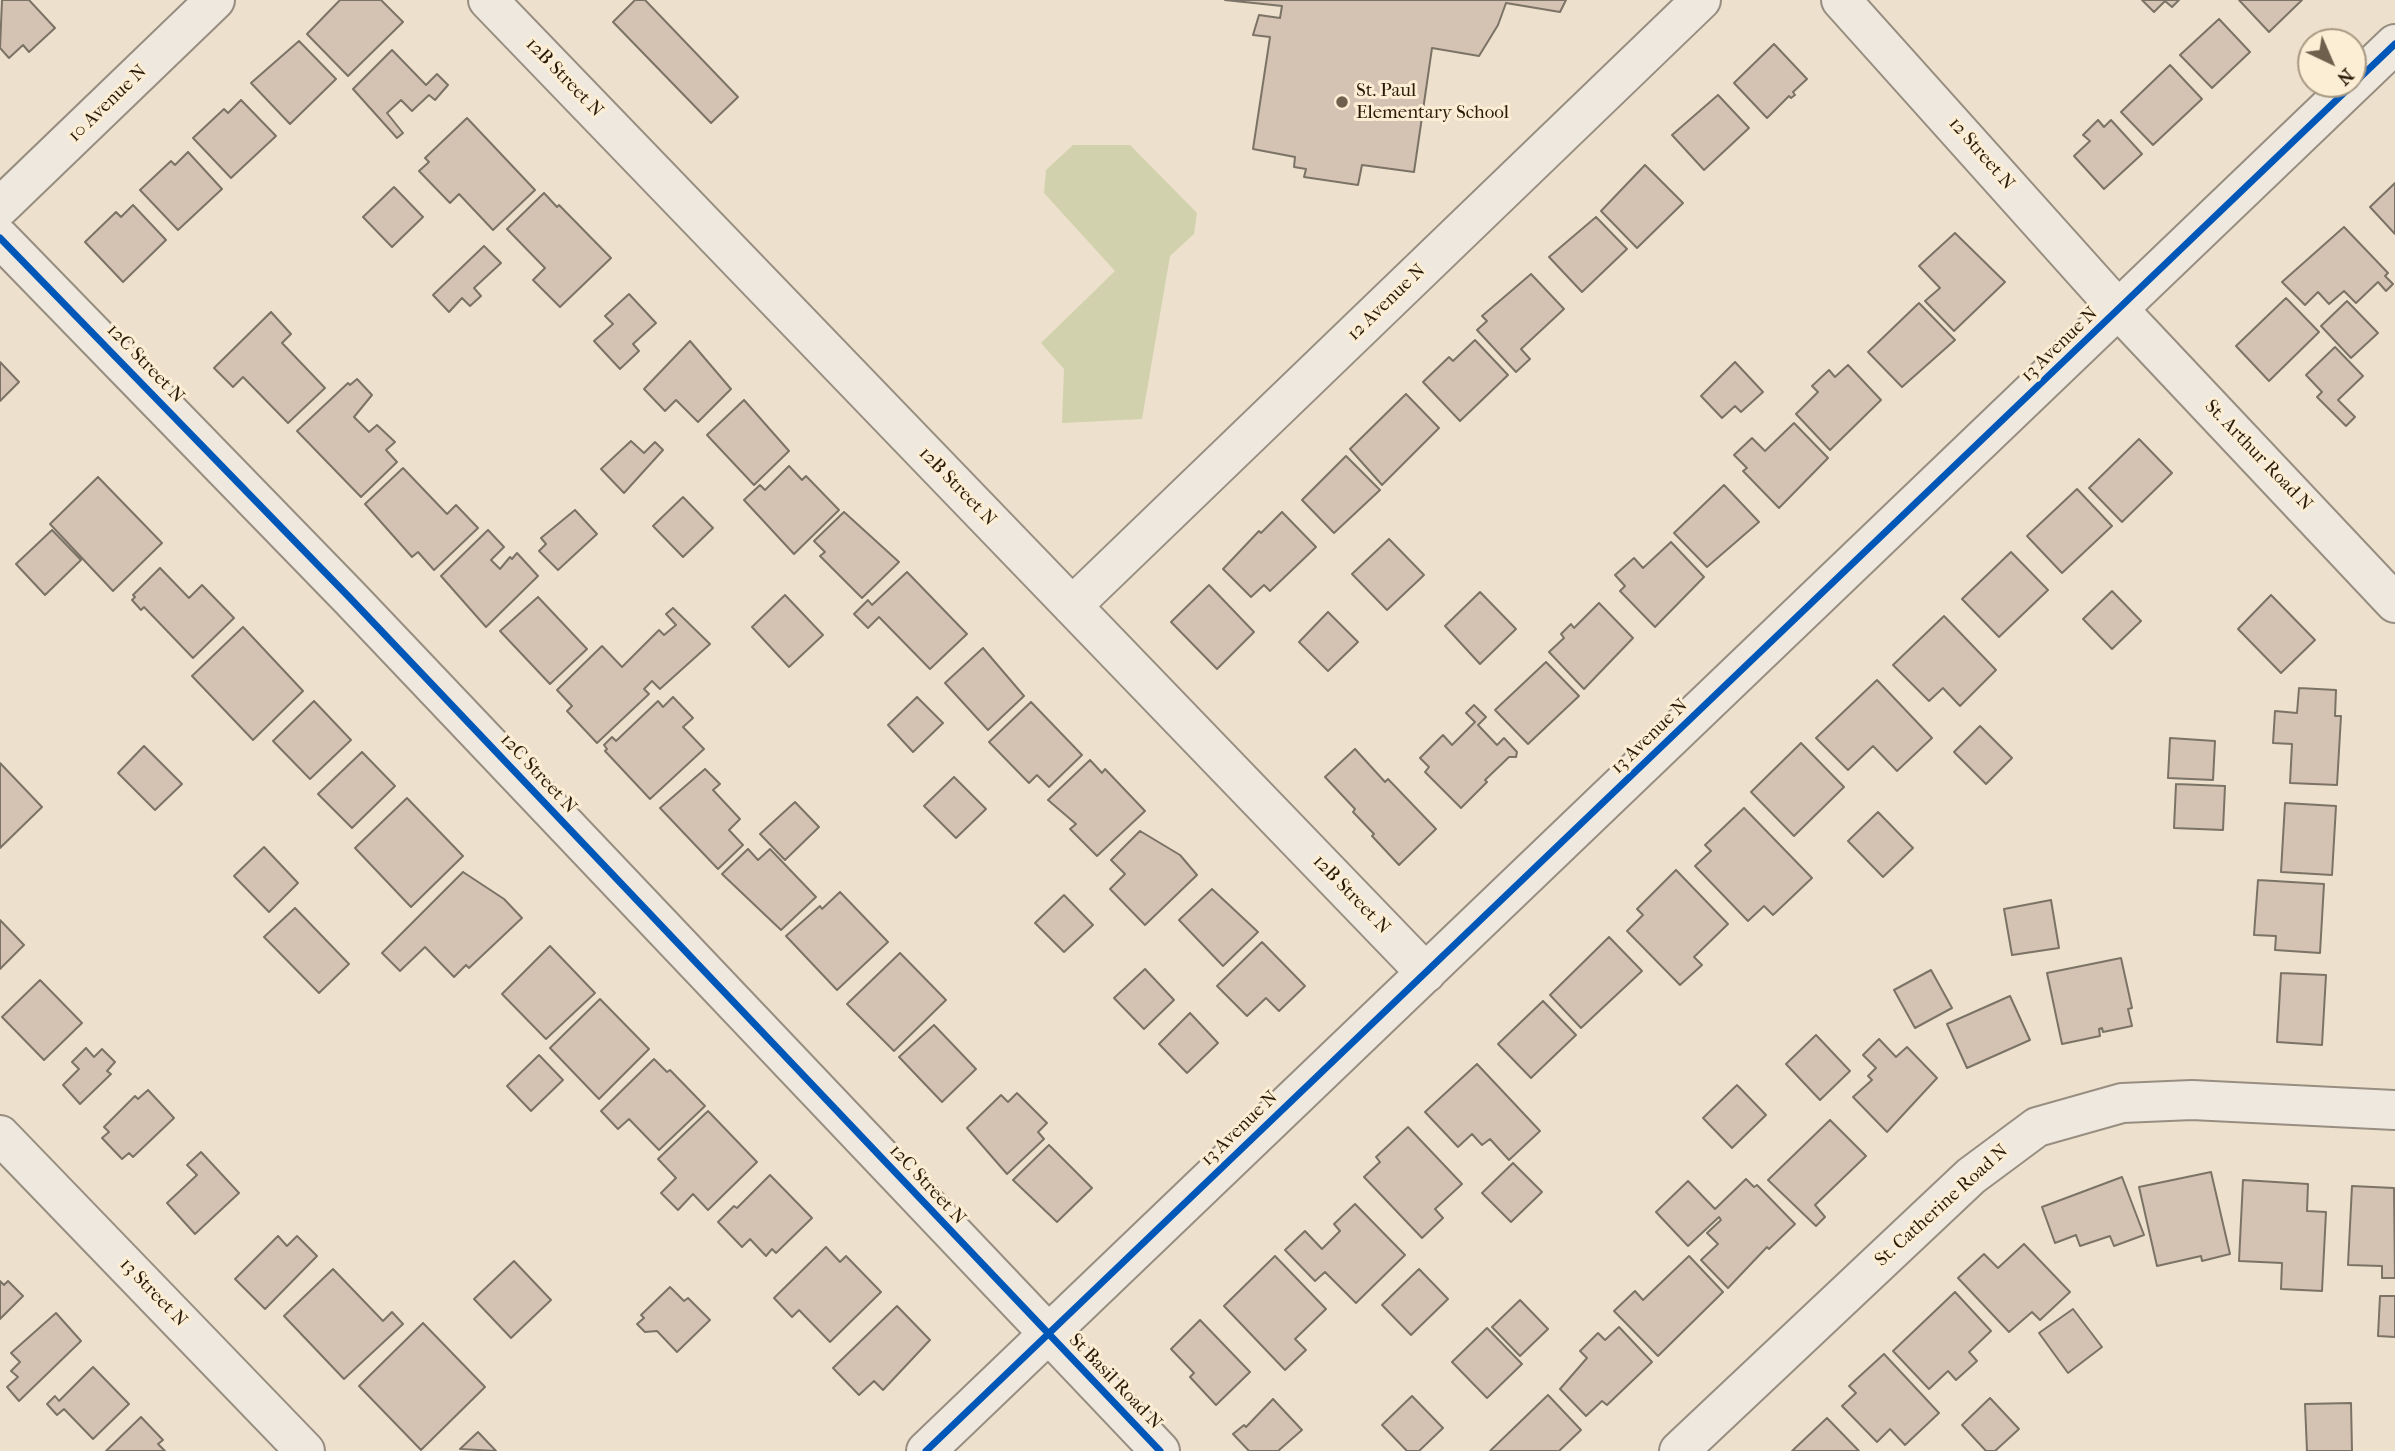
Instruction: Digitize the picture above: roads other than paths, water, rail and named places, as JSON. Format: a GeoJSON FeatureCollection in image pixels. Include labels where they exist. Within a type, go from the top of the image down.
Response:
{"type":"FeatureCollection","features":[{"type":"Feature","properties":{"kind":"street","name":"10 Avenue N"},"geometry":{"type":"LineString","coordinates":[[0,207],[215,0]]}},
{"type":"Feature","properties":{"kind":"street","name":"12B Street N"},"geometry":{"type":"LineString","coordinates":[[488,0],[1426,974]]}},
{"type":"Feature","properties":{"kind":"street","name":"12 Avenue N"},"geometry":{"type":"LineString","coordinates":[[1072,606],[1702,0]]}},
{"type":"Feature","properties":{"kind":"street","name":"12 Street N"},"geometry":{"type":"LineString","coordinates":[[1841,0],[2119,310]]}},
{"type":"Feature","properties":{"kind":"street","name":"13 Avenue N"},"geometry":{"type":"LineString","coordinates":[[926,1451],[2395,44]]}},
{"type":"Feature","properties":{"kind":"street","name":"12C Street N"},"geometry":{"type":"LineString","coordinates":[[0,238],[359,608],[1048,1336]]}},
{"type":"Feature","properties":{"kind":"street","name":"St. Arthur Road N"},"geometry":{"type":"LineString","coordinates":[[2119,310],[2395,603]]}},
{"type":"Feature","properties":{"kind":"street","name":"St. Catherine Road N"},"geometry":{"type":"LineString","coordinates":[[1679,1451],[1971,1176],[2037,1127],[2122,1103],[2192,1100],[2395,1110]]}},
{"type":"Feature","properties":{"kind":"street","name":"13 Street N"},"geometry":{"type":"LineString","coordinates":[[0,1135],[305,1451]]}},
{"type":"Feature","properties":{"kind":"street","name":"St Basil Road N"},"geometry":{"type":"LineString","coordinates":[[1048,1336],[1160,1451]]}},
{"type":"Feature","properties":{"kind":"place","name":"St. Paul Elementary School"},"geometry":{"type":"Point","coordinates":[1342,102]}}]}
